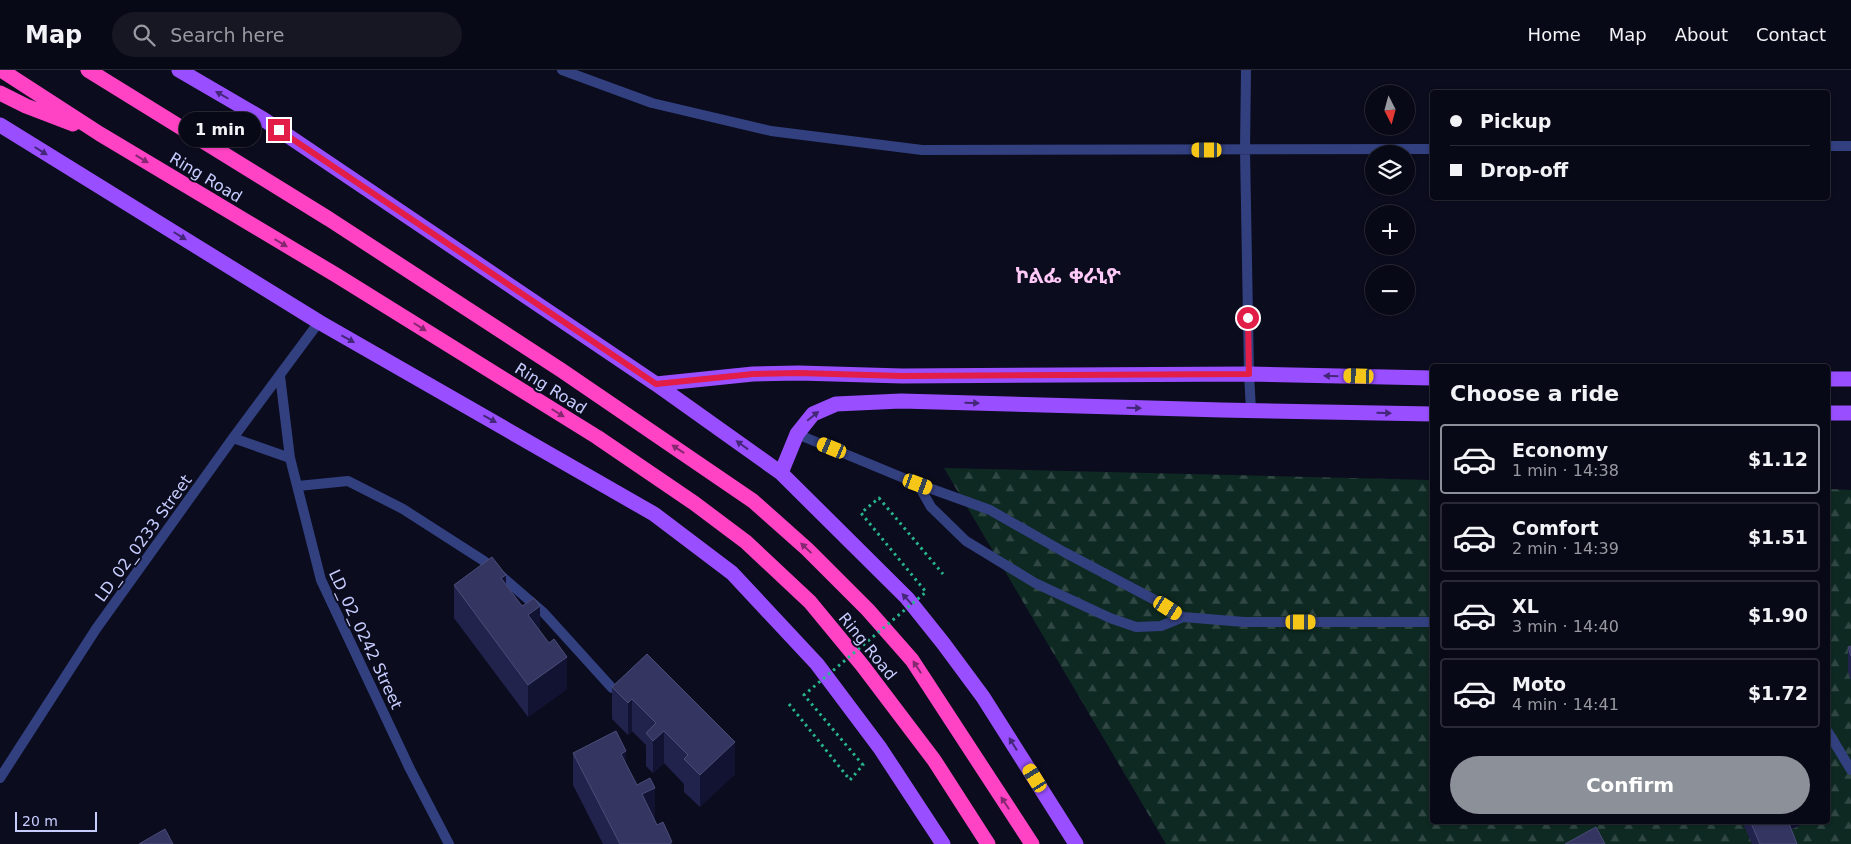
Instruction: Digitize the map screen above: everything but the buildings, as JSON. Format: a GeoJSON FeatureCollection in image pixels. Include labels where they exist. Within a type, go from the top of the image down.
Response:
{"type":"FeatureCollection","features":[{"type":"Feature","properties":{"kind":"highway","name":"Ring Road"},"geometry":{"type":"LineString","coordinates":[[1,70],[100,134],[336,275],[597,437],[694,503],[746,542],[810,602],[862,665],[934,760],[988,844]]}},
{"type":"Feature","properties":{"kind":"highway","name":"Ring Road"},"geometry":{"type":"LineString","coordinates":[[88,70],[328,219],[553,365],[753,501],[807,549],[868,610],[912,660],[1032,844]]}},
{"type":"Feature","properties":{"kind":"highway"},"geometry":{"type":"LineString","coordinates":[[95,70],[111,83]]}},
{"type":"Feature","properties":{"kind":"highway"},"geometry":{"type":"LineString","coordinates":[[0,93],[26,106],[100,134]]}},
{"type":"Feature","properties":{"kind":"main road"},"geometry":{"type":"LineString","coordinates":[[179,70],[263,119],[656,384],[781,473],[907,598],[944,643],[983,697],[1076,844]]}},
{"type":"Feature","properties":{"kind":"main road"},"geometry":{"type":"LineString","coordinates":[[0,125],[319,322],[654,514],[732,573],[817,664],[880,748],[943,844]]}},
{"type":"Feature","properties":{"kind":"main road"},"geometry":{"type":"LineString","coordinates":[[656,384],[753,374],[799,373],[902,376],[1249,374],[1430,378]]}},
{"type":"Feature","properties":{"kind":"main road"},"geometry":{"type":"LineString","coordinates":[[1830,379],[1851,379]]}},
{"type":"Feature","properties":{"kind":"main road"},"geometry":{"type":"LineString","coordinates":[[781,473],[798,434],[813,414],[836,404],[901,401],[1430,414]]}},
{"type":"Feature","properties":{"kind":"main road"},"geometry":{"type":"LineString","coordinates":[[1830,413],[1851,413]]}},
{"type":"Feature","properties":{"kind":"street"},"geometry":{"type":"LineString","coordinates":[[562,70],[652,103],[771,131],[922,150],[1430,149]]}},
{"type":"Feature","properties":{"kind":"street"},"geometry":{"type":"LineString","coordinates":[[1246,70],[1245,150],[1251,410]]}},
{"type":"Feature","properties":{"kind":"street"},"geometry":{"type":"LineString","coordinates":[[1830,146],[1851,146]]}},
{"type":"Feature","properties":{"kind":"street","name":"LD_02_0233 Street"},"geometry":{"type":"LineString","coordinates":[[0,778],[96,629],[319,322]]}},
{"type":"Feature","properties":{"kind":"street","name":"LD_02_0242 Street"},"geometry":{"type":"LineString","coordinates":[[280,376],[290,458],[321,580],[410,769],[449,844]]}},
{"type":"Feature","properties":{"kind":"street"},"geometry":{"type":"LineString","coordinates":[[798,434],[918,484],[990,510],[1183,617],[1244,622],[1430,622]]}},
{"type":"Feature","properties":{"kind":"street"},"geometry":{"type":"LineString","coordinates":[[233,438],[290,458]]}},
{"type":"Feature","properties":{"kind":"street"},"geometry":{"type":"LineString","coordinates":[[298,486],[348,481],[403,509],[444,535],[484,562],[544,613],[612,688]]}},
{"type":"Feature","properties":{"kind":"street"},"geometry":{"type":"LineString","coordinates":[[918,484],[931,507],[966,541],[1035,583],[1110,618],[1136,627],[1161,626],[1183,617]]}},
{"type":"Feature","properties":{"kind":"street"},"geometry":{"type":"LineString","coordinates":[[1830,735],[1851,770]]}},
{"type":"Feature","properties":{"kind":"path"},"geometry":{"type":"LineString","coordinates":[[789,704],[850,780],[863,765],[804,696],[926,592],[861,513],[879,498],[943,574]]}},
{"type":"Feature","properties":{"kind":"green space"},"geometry":{"type":"Polygon","coordinates":[[[944,468],[1430,480],[1430,824],[1830,824],[1830,489],[1851,490],[1851,844],[1166,844],[944,468]]]}},
{"type":"Feature","properties":{"kind":"district","name":"ኮልፌ ቀራኒዮ"},"geometry":{"type":"Point","coordinates":[1068,276]}},
{"type":"Feature","properties":{"kind":"route"},"geometry":{"type":"LineString","coordinates":[[279,130],[656,384],[753,374],[799,373],[902,376],[1249,374],[1248,318]]}}]}
